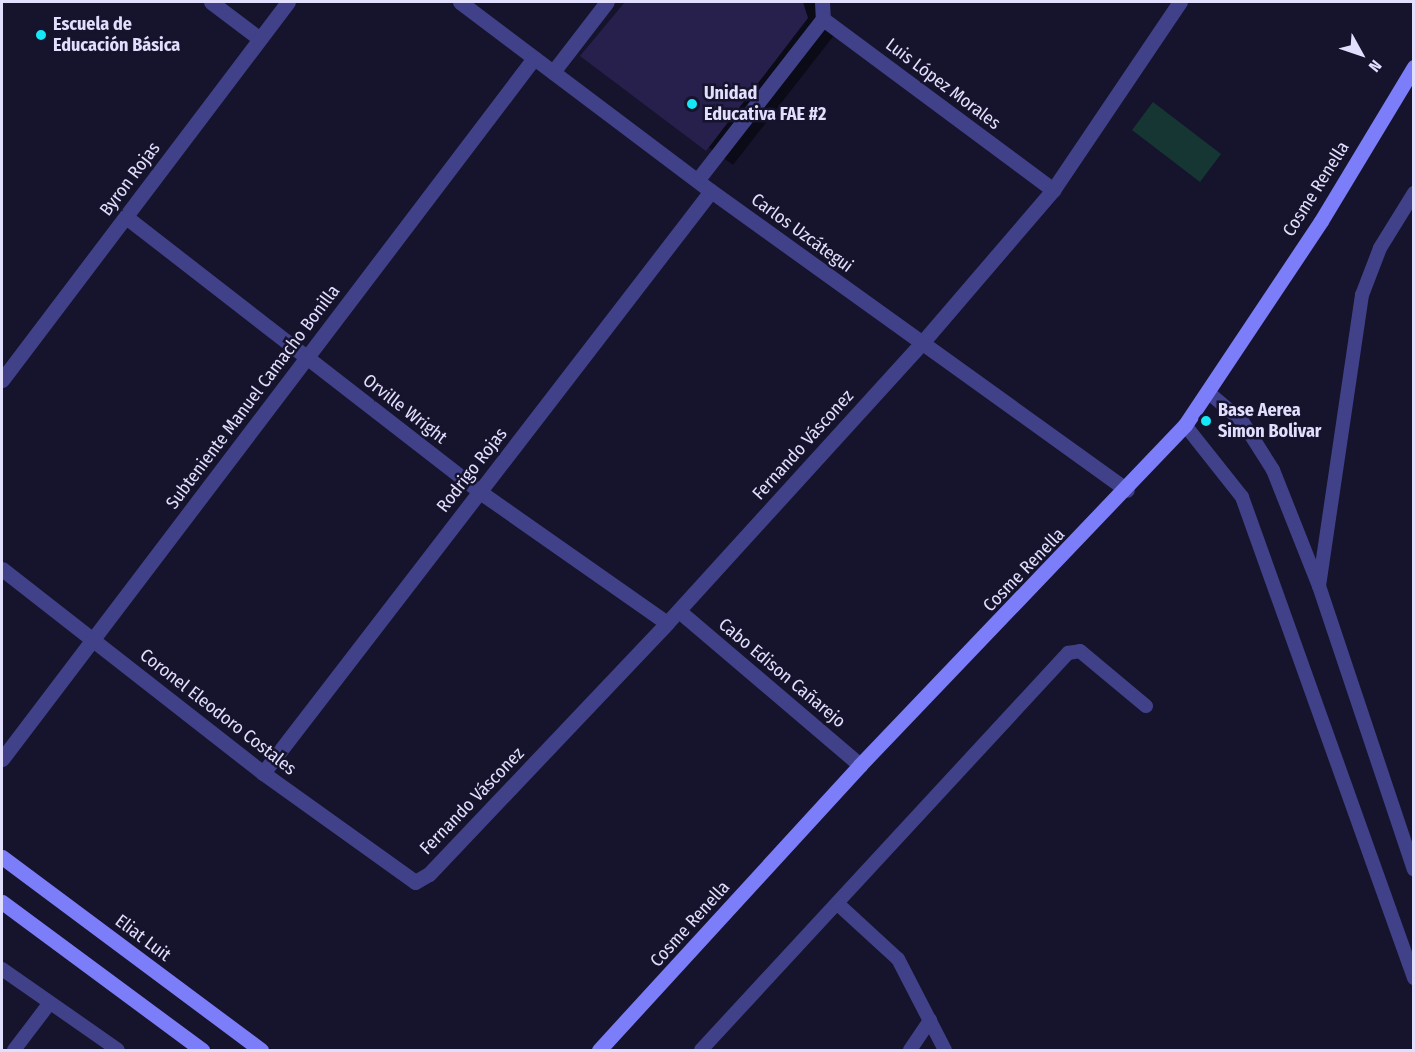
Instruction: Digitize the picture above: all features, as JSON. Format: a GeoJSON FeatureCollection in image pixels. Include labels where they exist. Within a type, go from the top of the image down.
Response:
{"type":"FeatureCollection","features":[{"type":"Feature","properties":{"kind":"street"},"geometry":{"type":"LineString","coordinates":[[211,2],[260,39]]}},
{"type":"Feature","properties":{"kind":"street","name":"Byron Rojas"},"geometry":{"type":"LineString","coordinates":[[2,380],[288,2]]}},
{"type":"Feature","properties":{"kind":"street","name":"Carlos Uzcátegui"},"geometry":{"type":"LineString","coordinates":[[460,2],[699,178],[711,191],[1127,490]]}},
{"type":"Feature","properties":{"kind":"street"},"geometry":{"type":"LineString","coordinates":[[553,72],[607,2]]}},
{"type":"Feature","properties":{"kind":"street"},"geometry":{"type":"LineString","coordinates":[[699,178],[823,19],[822,2]]}},
{"type":"Feature","properties":{"kind":"street","name":"Fernando Vásconez"},"geometry":{"type":"LineString","coordinates":[[415,882],[429,874],[679,611],[921,344],[1053,190],[1180,2]]}},
{"type":"Feature","properties":{"kind":"street","name":"Luis López Morales"},"geometry":{"type":"LineString","coordinates":[[823,19],[1053,190]]}},
{"type":"Feature","properties":{"kind":"street","name":"Subteniente Manuel Camacho Bonilla"},"geometry":{"type":"LineString","coordinates":[[2,759],[534,58]]}},
{"type":"Feature","properties":{"kind":"street","name":"Cosme Renella"},"geometry":{"type":"LineString","coordinates":[[599,1050],[860,765],[1127,490],[1185,425],[1209,393],[1413,68]]}},
{"type":"Feature","properties":{"kind":"street","name":"Rodrigo Rojas"},"geometry":{"type":"LineString","coordinates":[[263,773],[711,191]]}},
{"type":"Feature","properties":{"kind":"street","name":"Orville Wright"},"geometry":{"type":"LineString","coordinates":[[126,217],[480,492],[667,623]]}},
{"type":"Feature","properties":{"kind":"street","name":"Coronel Eleodoro Costales"},"geometry":{"type":"LineString","coordinates":[[2,568],[263,773],[415,882]]}},
{"type":"Feature","properties":{"kind":"street","name":"Cabo Edison Cañarejo"},"geometry":{"type":"LineString","coordinates":[[679,611],[860,765]]}},
{"type":"Feature","properties":{"kind":"street","name":"Eliat Luit"},"geometry":{"type":"LineString","coordinates":[[2,857],[261,1050]]}},
{"type":"Feature","properties":{"kind":"street"},"geometry":{"type":"LineString","coordinates":[[2,902],[202,1050]]}},
{"type":"Feature","properties":{"kind":"lane"},"geometry":{"type":"LineString","coordinates":[[1319,586],[1362,295],[1380,248],[1413,193]]}},
{"type":"Feature","properties":{"kind":"lane"},"geometry":{"type":"LineString","coordinates":[[1209,393],[1242,421],[1274,470],[1319,586],[1413,870]]}},
{"type":"Feature","properties":{"kind":"lane"},"geometry":{"type":"LineString","coordinates":[[1185,425],[1242,497],[1413,978]]}},
{"type":"Feature","properties":{"kind":"lane"},"geometry":{"type":"LineString","coordinates":[[701,1050],[840,905],[1068,653],[1080,651],[1146,706]]}},
{"type":"Feature","properties":{"kind":"lane"},"geometry":{"type":"LineString","coordinates":[[840,905],[898,959],[945,1050]]}},
{"type":"Feature","properties":{"kind":"lane"},"geometry":{"type":"LineString","coordinates":[[2,969],[118,1050]]}},
{"type":"Feature","properties":{"kind":"lane"},"geometry":{"type":"LineString","coordinates":[[14,1050],[49,1004]]}},
{"type":"Feature","properties":{"kind":"lane"},"geometry":{"type":"LineString","coordinates":[[910,1050],[930,1020]]}},
{"type":"Feature","properties":{"kind":"green space"},"geometry":{"type":"Polygon","coordinates":[[[1153,102],[1221,154],[1200,182],[1132,130],[1153,102]]]}},
{"type":"Feature","properties":{"kind":"building","name":"Unidad Educativa FAE #2"},"geometry":{"type":"Polygon","coordinates":[[[625,2],[803,2],[808,18],[706,151],[580,56],[625,2]]]}},
{"type":"Feature","properties":{"kind":"place","name":"Escuela de Educación Básica"},"geometry":{"type":"Point","coordinates":[41,35]}},
{"type":"Feature","properties":{"kind":"place","name":"Unidad Educativa FAE #2"},"geometry":{"type":"Point","coordinates":[692,104]}},
{"type":"Feature","properties":{"kind":"place","name":"Base Aerea Simon Bolivar"},"geometry":{"type":"Point","coordinates":[1206,421]}}]}
